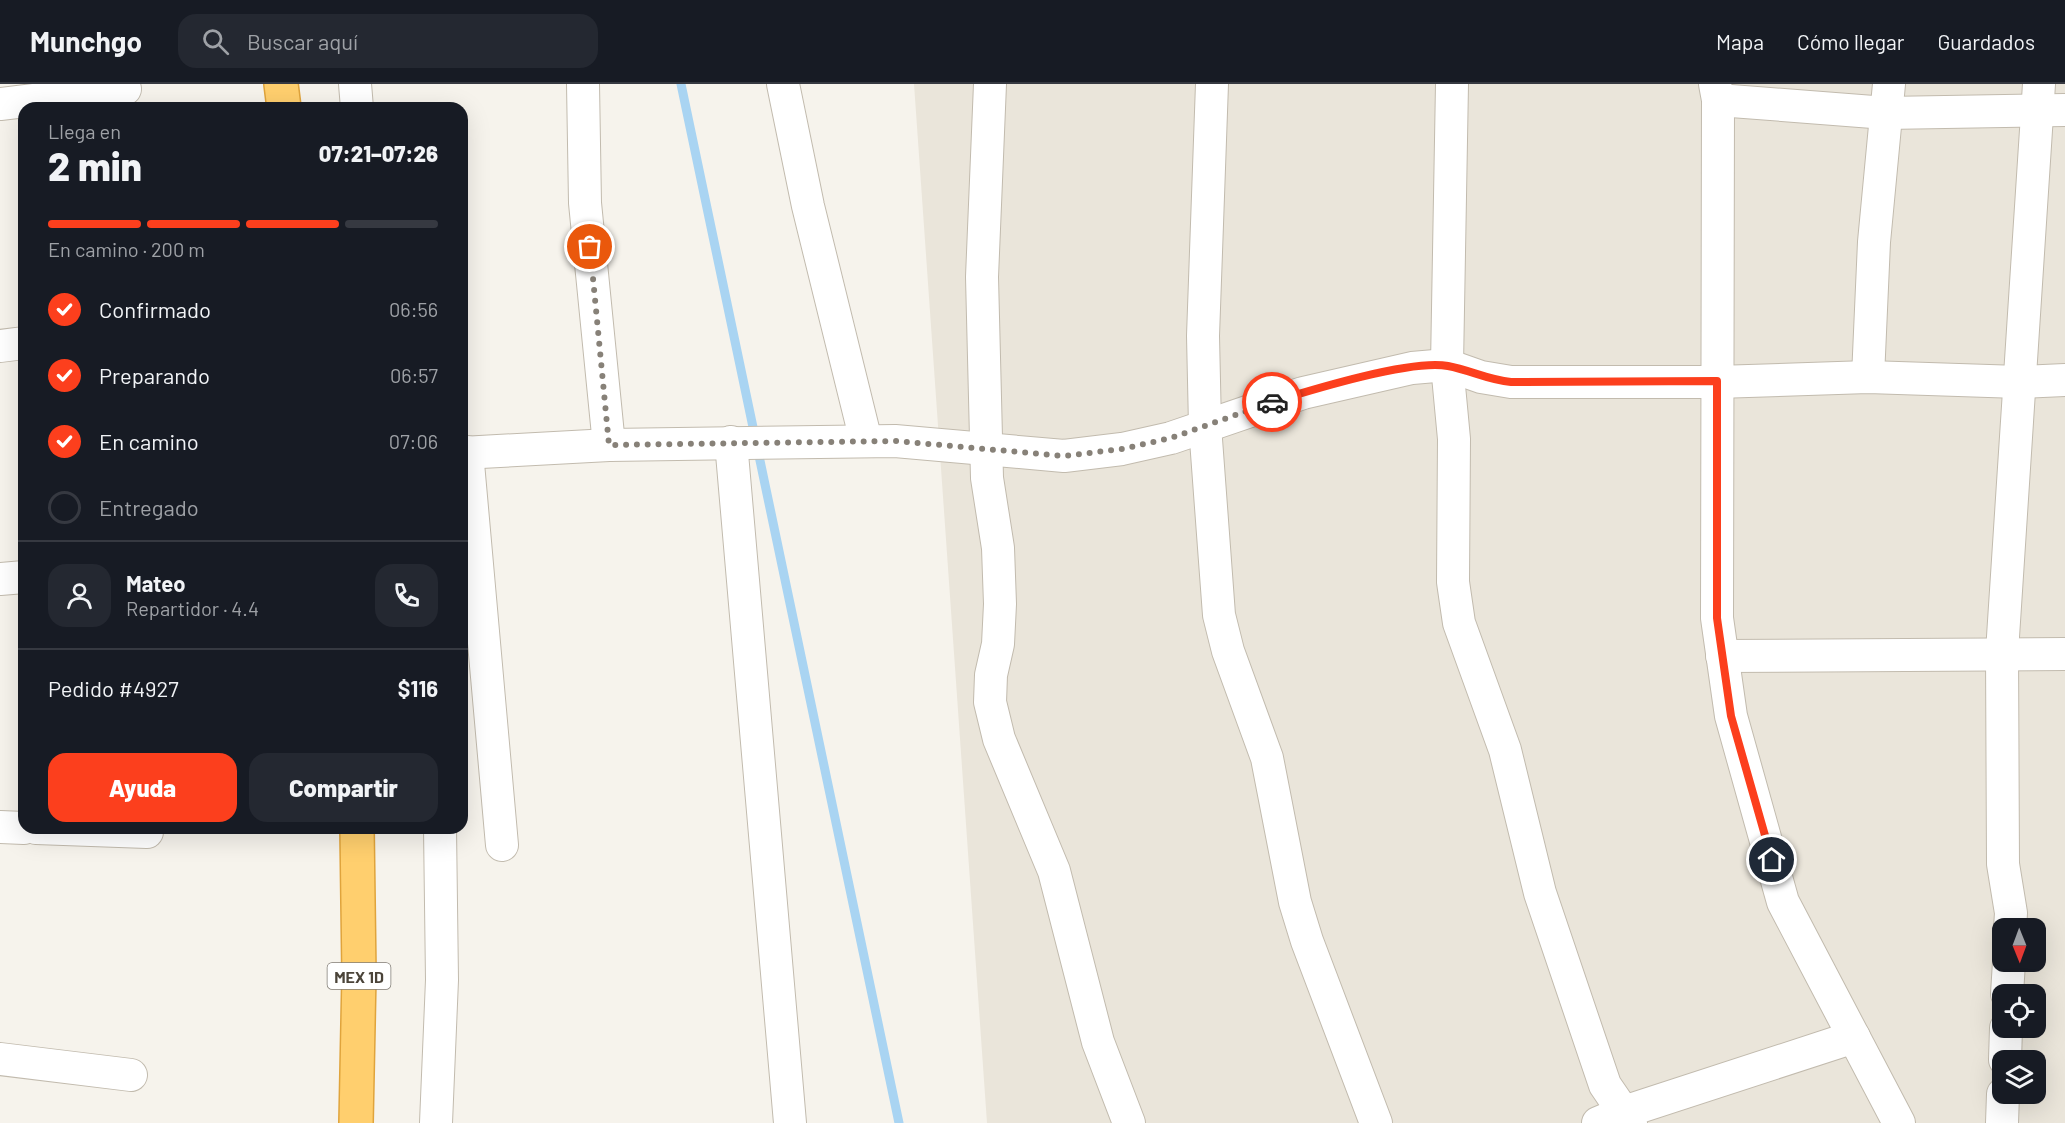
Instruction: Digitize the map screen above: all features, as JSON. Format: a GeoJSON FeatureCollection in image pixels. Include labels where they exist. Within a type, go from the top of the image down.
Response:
{"type":"FeatureCollection","features":[{"type":"Feature","properties":{"kind":"highway"},"geometry":{"type":"LineString","coordinates":[[281,84],[283,102]]}},
{"type":"Feature","properties":{"kind":"highway","name":"MEX 1D"},"geometry":{"type":"LineString","coordinates":[[357,834],[359,975],[357,1123]]}},
{"type":"Feature","properties":{"kind":"street"},"geometry":{"type":"LineString","coordinates":[[355,84],[356,102]]}},
{"type":"Feature","properties":{"kind":"street"},"geometry":{"type":"LineString","coordinates":[[583,84],[585,203],[609,445]]}},
{"type":"Feature","properties":{"kind":"street"},"geometry":{"type":"LineString","coordinates":[[783,84],[808,206],[866,441]]}},
{"type":"Feature","properties":{"kind":"street"},"geometry":{"type":"LineString","coordinates":[[990,84],[982,277],[987,478],[998,548],[1000,604],[998,644],[991,675],[990,702],[999,740],[1054,871],[1098,1042],[1129,1123]]}},
{"type":"Feature","properties":{"kind":"street"},"geometry":{"type":"LineString","coordinates":[[1212,84],[1203,336],[1205,426],[1219,615],[1228,651],[1267,758],[1295,902],[1307,941],[1376,1123]]}},
{"type":"Feature","properties":{"kind":"street"},"geometry":{"type":"LineString","coordinates":[[1452,84],[1447,365],[1455,439],[1453,582],[1459,623],[1505,750],[1544,904],[1617,1119],[1854,1037]]}},
{"type":"Feature","properties":{"kind":"street"},"geometry":{"type":"LineString","coordinates":[[0,104],[125,89]]}},
{"type":"Feature","properties":{"kind":"street"},"geometry":{"type":"LineString","coordinates":[[1899,1123],[1784,902],[1731,716],[1717,618],[1716,92],[1888,99],[2047,101],[2019,382],[2002,652],[2002,864],[2011,918]]}},
{"type":"Feature","properties":{"kind":"street"},"geometry":{"type":"LineString","coordinates":[[1868,377],[1874,242],[1888,99]]}},
{"type":"Feature","properties":{"kind":"street"},"geometry":{"type":"LineString","coordinates":[[0,346],[18,344]]}},
{"type":"Feature","properties":{"kind":"street"},"geometry":{"type":"LineString","coordinates":[[468,453],[609,445],[896,441],[1064,456],[1099,452],[1171,438],[1303,393],[1360,378],[1412,368],[1447,365],[1481,377],[1511,382],[1717,381],[1868,377],[2019,382],[2065,380]]}},
{"type":"Feature","properties":{"kind":"street"},"geometry":{"type":"LineString","coordinates":[[731,442],[790,1123]]}},
{"type":"Feature","properties":{"kind":"street"},"geometry":{"type":"LineString","coordinates":[[468,494],[502,845]]}},
{"type":"Feature","properties":{"kind":"street"},"geometry":{"type":"LineString","coordinates":[[0,579],[18,578]]}},
{"type":"Feature","properties":{"kind":"street"},"geometry":{"type":"LineString","coordinates":[[1722,656],[2002,652],[2065,654]]}},
{"type":"Feature","properties":{"kind":"street"},"geometry":{"type":"LineString","coordinates":[[0,827],[18,828]]}},
{"type":"Feature","properties":{"kind":"street"},"geometry":{"type":"LineString","coordinates":[[436,1123],[442,980],[440,834]]}},
{"type":"Feature","properties":{"kind":"street"},"geometry":{"type":"LineString","coordinates":[[0,1059],[131,1076]]}},
{"type":"Feature","properties":{"kind":"street"},"geometry":{"type":"LineString","coordinates":[[2002,1123],[2003,1104]]}},
{"type":"Feature","properties":{"kind":"shaded area"},"geometry":{"type":"Polygon","coordinates":[[[914,84],[2065,84],[2065,1123],[987,1123],[914,84]]]}},
{"type":"Feature","properties":{"kind":"waterway"},"geometry":{"type":"LineString","coordinates":[[681,84],[899,1123]]}},
{"type":"Feature","properties":{"kind":"way so far"},"geometry":{"type":"LineString","coordinates":[[590,247],[609,445],[896,441],[1064,456],[1122,449],[1171,438],[1272,402]]}},
{"type":"Feature","properties":{"kind":"route"},"geometry":{"type":"LineString","coordinates":[[1272,402],[1360,378],[1412,368],[1447,365],[1495,381],[1511,382],[1717,381],[1717,618],[1731,716],[1772,860]]}}]}
